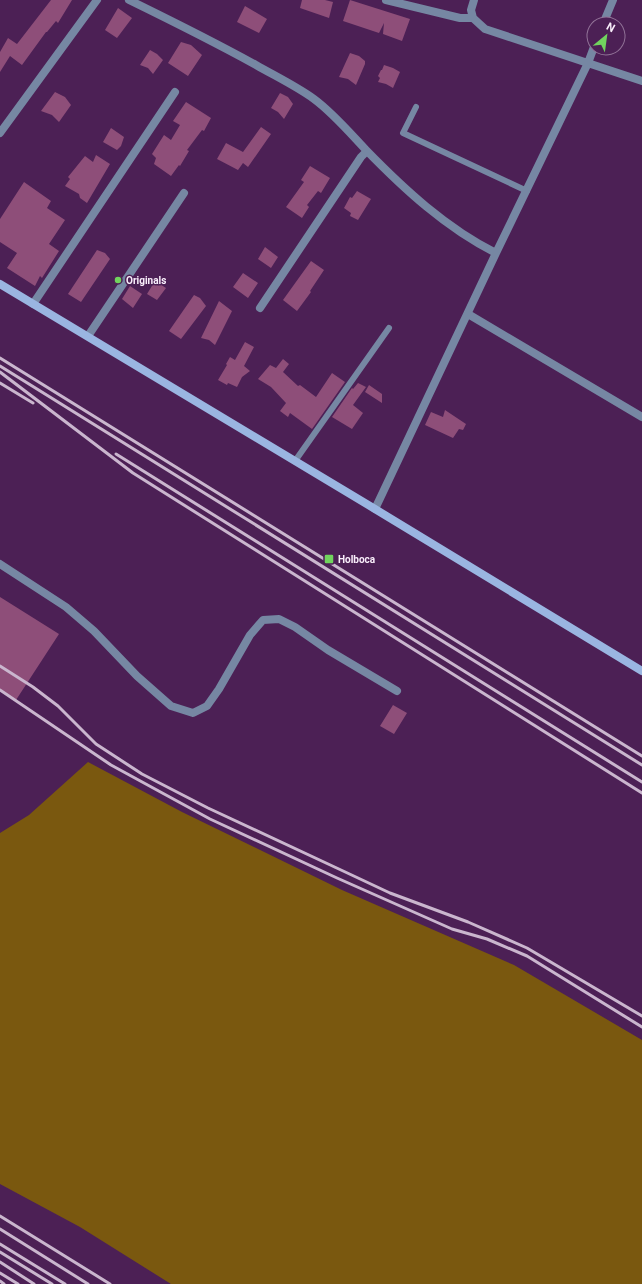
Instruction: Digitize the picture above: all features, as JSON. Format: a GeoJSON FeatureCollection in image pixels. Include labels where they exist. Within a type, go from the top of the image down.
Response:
{"type":"FeatureCollection","features":[{"type":"Feature","properties":{"kind":"main road"},"geometry":{"type":"LineString","coordinates":[[0,284],[642,670]]}},
{"type":"Feature","properties":{"kind":"street"},"geometry":{"type":"LineString","coordinates":[[0,133],[97,0]]}},
{"type":"Feature","properties":{"kind":"street"},"geometry":{"type":"LineString","coordinates":[[129,0],[214,42],[314,99],[417,198],[447,223],[482,246],[496,253]]}},
{"type":"Feature","properties":{"kind":"street"},"geometry":{"type":"LineString","coordinates":[[386,0],[460,18],[473,18]]}},
{"type":"Feature","properties":{"kind":"street"},"geometry":{"type":"LineString","coordinates":[[474,0],[471,10],[473,18],[485,29],[642,81]]}},
{"type":"Feature","properties":{"kind":"street"},"geometry":{"type":"LineString","coordinates":[[606,16],[613,0]]}},
{"type":"Feature","properties":{"kind":"street"},"geometry":{"type":"LineString","coordinates":[[375,509],[591,56]]}},
{"type":"Feature","properties":{"kind":"street"},"geometry":{"type":"LineString","coordinates":[[33,304],[175,92]]}},
{"type":"Feature","properties":{"kind":"street"},"geometry":{"type":"LineString","coordinates":[[260,308],[367,151]]}},
{"type":"Feature","properties":{"kind":"street"},"geometry":{"type":"LineString","coordinates":[[88,336],[184,193]]}},
{"type":"Feature","properties":{"kind":"street"},"geometry":{"type":"LineString","coordinates":[[468,314],[642,417]]}},
{"type":"Feature","properties":{"kind":"street"},"geometry":{"type":"LineString","coordinates":[[0,564],[66,607],[94,631],[137,676],[171,706],[193,713],[207,706],[219,689],[250,635],[263,620],[279,619],[295,627],[328,650],[397,692]]}},
{"type":"Feature","properties":{"kind":"lane"},"geometry":{"type":"LineString","coordinates":[[416,107],[403,133],[526,191]]}},
{"type":"Feature","properties":{"kind":"lane"},"geometry":{"type":"LineString","coordinates":[[295,461],[389,328]]}},
{"type":"Feature","properties":{"kind":"shaded area"},"geometry":{"type":"Polygon","coordinates":[[[88,762],[182,812],[342,890],[514,965],[642,1040],[642,1284],[171,1284],[80,1227],[0,1184],[0,833],[29,815],[88,762]]]}},
{"type":"Feature","properties":{"kind":"building"},"geometry":{"type":"Polygon","coordinates":[[[51,0],[72,0],[58,23],[56,21],[46,32],[22,65],[10,56],[0,72],[0,52],[8,38],[17,44],[51,0]]]}},
{"type":"Feature","properties":{"kind":"building"},"geometry":{"type":"Polygon","coordinates":[[[302,0],[325,0],[333,2],[329,18],[300,8],[302,0]]]}},
{"type":"Feature","properties":{"kind":"building"},"geometry":{"type":"Polygon","coordinates":[[[350,0],[410,19],[402,41],[383,34],[384,23],[379,33],[343,21],[350,0]]]}},
{"type":"Feature","properties":{"kind":"building"},"geometry":{"type":"Polygon","coordinates":[[[245,6],[267,19],[259,33],[237,22],[245,6]]]}},
{"type":"Feature","properties":{"kind":"building"},"geometry":{"type":"Polygon","coordinates":[[[118,8],[132,18],[117,38],[105,30],[118,8]]]}},
{"type":"Feature","properties":{"kind":"building"},"geometry":{"type":"Polygon","coordinates":[[[181,42],[191,45],[202,55],[188,76],[168,63],[181,42]]]}},
{"type":"Feature","properties":{"kind":"building"},"geometry":{"type":"Polygon","coordinates":[[[150,50],[163,60],[153,74],[148,68],[140,65],[150,50]]]}},
{"type":"Feature","properties":{"kind":"building"},"geometry":{"type":"Polygon","coordinates":[[[350,53],[359,56],[365,61],[356,85],[348,79],[339,77],[350,53]]]}},
{"type":"Feature","properties":{"kind":"building"},"geometry":{"type":"Polygon","coordinates":[[[384,65],[400,72],[393,88],[378,82],[380,78],[378,76],[384,65]]]}},
{"type":"Feature","properties":{"kind":"building"},"geometry":{"type":"Polygon","coordinates":[[[55,92],[65,97],[71,105],[59,122],[52,115],[41,111],[55,92]]]}},
{"type":"Feature","properties":{"kind":"building"},"geometry":{"type":"Polygon","coordinates":[[[280,93],[288,97],[293,104],[284,119],[278,112],[271,108],[280,93]]]}},
{"type":"Feature","properties":{"kind":"building"},"geometry":{"type":"Polygon","coordinates":[[[186,102],[211,118],[204,131],[202,130],[187,150],[189,151],[180,166],[179,165],[171,176],[154,164],[156,158],[152,154],[164,135],[171,140],[180,125],[173,121],[186,102]]]}},
{"type":"Feature","properties":{"kind":"building"},"geometry":{"type":"Polygon","coordinates":[[[261,127],[271,134],[248,167],[243,163],[238,170],[217,159],[226,143],[243,152],[261,127]]]}},
{"type":"Feature","properties":{"kind":"building"},"geometry":{"type":"Polygon","coordinates":[[[111,128],[124,137],[121,146],[117,150],[103,142],[111,128]]]}},
{"type":"Feature","properties":{"kind":"building"},"geometry":{"type":"Polygon","coordinates":[[[96,155],[110,164],[87,203],[80,198],[79,194],[65,186],[70,179],[68,177],[85,156],[93,162],[96,155]]]}},
{"type":"Feature","properties":{"kind":"building"},"geometry":{"type":"Polygon","coordinates":[[[310,166],[330,178],[321,193],[318,191],[307,205],[309,207],[302,218],[286,207],[304,182],[301,180],[310,166]]]}},
{"type":"Feature","properties":{"kind":"building"},"geometry":{"type":"Polygon","coordinates":[[[24,182],[51,201],[47,208],[65,220],[49,244],[59,251],[42,278],[40,276],[35,286],[7,268],[17,253],[0,242],[0,219],[24,182]]]}},
{"type":"Feature","properties":{"kind":"building"},"geometry":{"type":"Polygon","coordinates":[[[357,191],[371,199],[358,220],[350,216],[351,213],[344,208],[350,197],[352,198],[357,191]]]}},
{"type":"Feature","properties":{"kind":"building"},"geometry":{"type":"Polygon","coordinates":[[[265,247],[278,257],[271,268],[258,259],[265,247]]]}},
{"type":"Feature","properties":{"kind":"building"},"geometry":{"type":"Polygon","coordinates":[[[97,250],[105,253],[110,259],[81,302],[68,294],[97,250]]]}},
{"type":"Feature","properties":{"kind":"building"},"geometry":{"type":"Polygon","coordinates":[[[311,261],[324,270],[310,291],[311,292],[297,311],[283,300],[311,261]]]}},
{"type":"Feature","properties":{"kind":"building"},"geometry":{"type":"Polygon","coordinates":[[[243,273],[258,283],[248,298],[233,287],[243,273]]]}},
{"type":"Feature","properties":{"kind":"building"},"geometry":{"type":"Polygon","coordinates":[[[155,281],[166,288],[157,300],[147,294],[155,281]]]}},
{"type":"Feature","properties":{"kind":"building"},"geometry":{"type":"Polygon","coordinates":[[[130,286],[142,294],[133,308],[122,299],[130,286]]]}},
{"type":"Feature","properties":{"kind":"building"},"geometry":{"type":"Polygon","coordinates":[[[194,295],[200,298],[206,306],[181,339],[169,331],[194,295]]]}},
{"type":"Feature","properties":{"kind":"building"},"geometry":{"type":"Polygon","coordinates":[[[219,301],[232,311],[215,345],[209,340],[201,338],[219,301]]]}},
{"type":"Feature","properties":{"kind":"building"},"geometry":{"type":"Polygon","coordinates":[[[245,342],[254,347],[244,366],[250,371],[242,377],[237,387],[228,383],[227,385],[218,380],[230,357],[235,360],[245,342]]]}},
{"type":"Feature","properties":{"kind":"building"},"geometry":{"type":"Polygon","coordinates":[[[283,359],[289,364],[283,372],[298,386],[300,385],[316,397],[332,373],[345,382],[312,429],[290,413],[288,417],[280,411],[286,403],[271,387],[258,379],[270,365],[276,368],[283,359]]]}},
{"type":"Feature","properties":{"kind":"building"},"geometry":{"type":"Polygon","coordinates":[[[358,383],[366,387],[353,405],[363,413],[352,429],[332,417],[352,388],[353,389],[358,383]]]}},
{"type":"Feature","properties":{"kind":"building"},"geometry":{"type":"Polygon","coordinates":[[[369,385],[382,394],[382,403],[365,392],[369,385]]]}},
{"type":"Feature","properties":{"kind":"building"},"geometry":{"type":"Polygon","coordinates":[[[445,410],[466,424],[463,430],[459,429],[453,438],[425,425],[431,412],[443,417],[445,410]]]}},
{"type":"Feature","properties":{"kind":"building"},"geometry":{"type":"Polygon","coordinates":[[[0,597],[59,634],[16,700],[0,690],[0,597]]]}},
{"type":"Feature","properties":{"kind":"building"},"geometry":{"type":"Polygon","coordinates":[[[393,705],[407,713],[394,734],[380,726],[393,705]]]}},
{"type":"Feature","properties":{"kind":"railway"},"geometry":{"type":"LineString","coordinates":[[0,358],[642,756]]}},
{"type":"Feature","properties":{"kind":"railway"},"geometry":{"type":"LineString","coordinates":[[0,366],[642,765]]}},
{"type":"Feature","properties":{"kind":"railway"},"geometry":{"type":"LineString","coordinates":[[0,372],[133,473],[642,793]]}},
{"type":"Feature","properties":{"kind":"railway"},"geometry":{"type":"LineString","coordinates":[[0,383],[33,403]]}},
{"type":"Feature","properties":{"kind":"railway"},"geometry":{"type":"LineString","coordinates":[[116,454],[642,782]]}},
{"type":"Feature","properties":{"kind":"railway"},"geometry":{"type":"LineString","coordinates":[[0,666],[33,687],[58,706],[96,744],[142,774],[208,808],[390,893],[468,922],[527,948],[642,1016]]}},
{"type":"Feature","properties":{"kind":"railway"},"geometry":{"type":"LineString","coordinates":[[0,690],[111,765],[210,819],[452,929],[487,939],[527,956],[642,1027]]}},
{"type":"Feature","properties":{"kind":"railway"},"geometry":{"type":"LineString","coordinates":[[0,1216],[110,1284]]}},
{"type":"Feature","properties":{"kind":"railway"},"geometry":{"type":"LineString","coordinates":[[0,1229],[88,1284]]}},
{"type":"Feature","properties":{"kind":"railway"},"geometry":{"type":"LineString","coordinates":[[0,1244],[65,1284]]}},
{"type":"Feature","properties":{"kind":"railway"},"geometry":{"type":"LineString","coordinates":[[0,1252],[52,1284]]}},
{"type":"Feature","properties":{"kind":"railway"},"geometry":{"type":"LineString","coordinates":[[0,1262],[34,1284]]}},
{"type":"Feature","properties":{"kind":"railway"},"geometry":{"type":"LineString","coordinates":[[0,1273],[18,1284]]}},
{"type":"Feature","properties":{"kind":"railway"},"geometry":{"type":"LineString","coordinates":[[0,1281],[4,1284]]}},
{"type":"Feature","properties":{"kind":"place","name":"Originals"},"geometry":{"type":"Point","coordinates":[118,280]}},
{"type":"Feature","properties":{"kind":"place","name":"Holboca"},"geometry":{"type":"Point","coordinates":[329,559]}}]}
